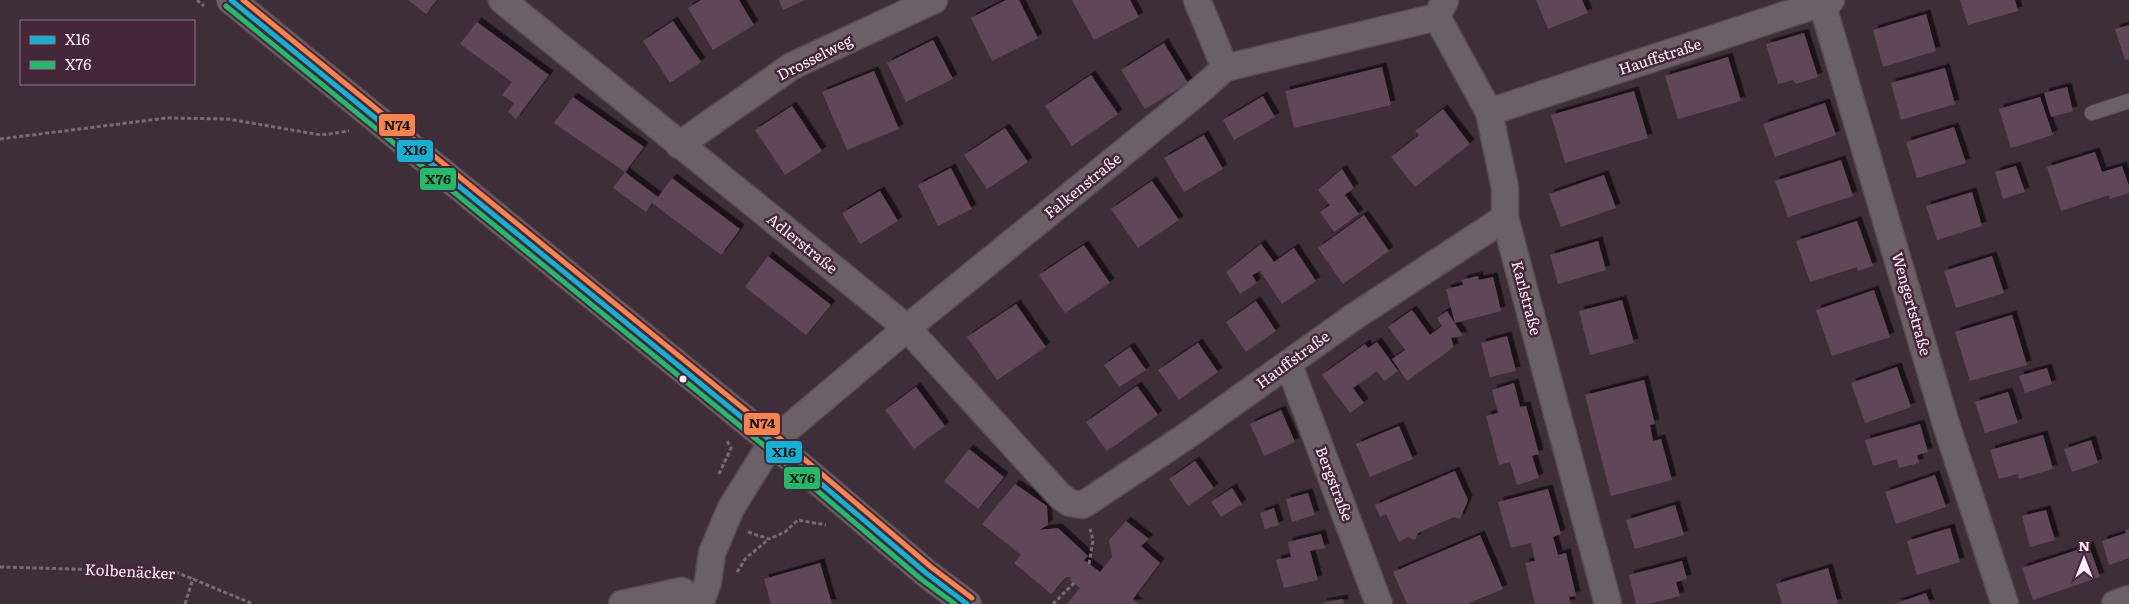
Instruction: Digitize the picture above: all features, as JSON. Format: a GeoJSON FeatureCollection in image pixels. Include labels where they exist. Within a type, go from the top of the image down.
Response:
{"type":"FeatureCollection","features":[{"type":"Feature","properties":{"kind":"main road"},"geometry":{"type":"LineString","coordinates":[[231,0],[377,117],[772,442],[823,488],[967,604]]}},
{"type":"Feature","properties":{"kind":"street","name":"Adlerstraße"},"geometry":{"type":"LineString","coordinates":[[502,0],[907,328],[1060,496],[1070,503],[1083,505]]}},
{"type":"Feature","properties":{"kind":"street","name":"Drosselweg"},"geometry":{"type":"LineString","coordinates":[[679,145],[792,66],[934,0]]}},
{"type":"Feature","properties":{"kind":"street"},"geometry":{"type":"LineString","coordinates":[[1197,0],[1225,68]]}},
{"type":"Feature","properties":{"kind":"street","name":"Hauffstraße"},"geometry":{"type":"LineString","coordinates":[[1489,112],[1826,2]]}},
{"type":"Feature","properties":{"kind":"street","name":"Wengertstraße"},"geometry":{"type":"LineString","coordinates":[[1826,2],[1946,424],[2005,604]]}},
{"type":"Feature","properties":{"kind":"street","name":"Falkenstraße"},"geometry":{"type":"LineString","coordinates":[[697,592],[727,516],[772,442],[907,328],[1225,68],[1441,8]]}},
{"type":"Feature","properties":{"kind":"street","name":"Karlstraße"},"geometry":{"type":"LineString","coordinates":[[1441,8],[1489,112],[1505,188],[1505,218],[1608,604]]}},
{"type":"Feature","properties":{"kind":"street","name":"Hauffstraße"},"geometry":{"type":"LineString","coordinates":[[1083,505],[1288,365],[1352,318],[1505,218]]}},
{"type":"Feature","properties":{"kind":"street","name":"Bergstraße"},"geometry":{"type":"LineString","coordinates":[[1288,365],[1379,604]]}},
{"type":"Feature","properties":{"kind":"street"},"geometry":{"type":"LineString","coordinates":[[622,604],[697,592]]}},
{"type":"Feature","properties":{"kind":"street"},"geometry":{"type":"LineString","coordinates":[[2115,604],[2129,599]]}},
{"type":"Feature","properties":{"kind":"lane"},"geometry":{"type":"LineString","coordinates":[[2092,113],[2129,101]]}},
{"type":"Feature","properties":{"kind":"path"},"geometry":{"type":"LineString","coordinates":[[0,139],[167,118],[228,119],[322,135],[356,130],[377,117]]}},
{"type":"Feature","properties":{"kind":"path"},"geometry":{"type":"LineString","coordinates":[[1083,505],[1093,540],[1089,564]]}},
{"type":"Feature","properties":{"kind":"path"},"geometry":{"type":"LineString","coordinates":[[727,516],[745,531],[769,539]]}},
{"type":"Feature","properties":{"kind":"path"},"geometry":{"type":"LineString","coordinates":[[697,592],[731,580],[746,558],[769,539],[785,532],[798,520],[831,526]]}},
{"type":"Feature","properties":{"kind":"path","name":"Kolbenäcker"},"geometry":{"type":"LineString","coordinates":[[0,567],[176,572],[254,604]]}},
{"type":"Feature","properties":{"kind":"path"},"geometry":{"type":"LineString","coordinates":[[185,604],[193,578]]}},
{"type":"Feature","properties":{"kind":"path"},"geometry":{"type":"LineString","coordinates":[[1054,604],[1074,583]]}},
{"type":"Feature","properties":{"kind":"building"},"geometry":{"type":"Polygon","coordinates":[[[408,0],[437,0],[426,14],[408,0]]]}},
{"type":"Feature","properties":{"kind":"building"},"geometry":{"type":"Polygon","coordinates":[[[701,0],[739,0],[754,25],[713,50],[688,8],[701,0]]]}},
{"type":"Feature","properties":{"kind":"building"},"geometry":{"type":"Polygon","coordinates":[[[779,0],[805,0],[783,10],[779,0]]]}},
{"type":"Feature","properties":{"kind":"building"},"geometry":{"type":"Polygon","coordinates":[[[1006,0],[1019,0],[1038,38],[992,61],[971,18],[1006,0]]]}},
{"type":"Feature","properties":{"kind":"building"},"geometry":{"type":"Polygon","coordinates":[[[1072,0],[1130,0],[1139,17],[1094,40],[1072,0]]]}},
{"type":"Feature","properties":{"kind":"building"},"geometry":{"type":"Polygon","coordinates":[[[1536,0],[1582,0],[1588,13],[1548,29],[1536,0]]]}},
{"type":"Feature","properties":{"kind":"building"},"geometry":{"type":"Polygon","coordinates":[[[1960,0],[2015,0],[2018,11],[1968,25],[1960,0]]]}},
{"type":"Feature","properties":{"kind":"building"},"geometry":{"type":"Polygon","coordinates":[[[1926,14],[1936,51],[1883,67],[1873,30],[1926,14]]]}},
{"type":"Feature","properties":{"kind":"building"},"geometry":{"type":"Polygon","coordinates":[[[673,21],[701,62],[670,83],[643,41],[673,21]]]}},
{"type":"Feature","properties":{"kind":"building"},"geometry":{"type":"Polygon","coordinates":[[[477,22],[549,75],[516,119],[508,112],[514,103],[502,95],[512,82],[460,44],[477,22]]]}},
{"type":"Feature","properties":{"kind":"building"},"geometry":{"type":"Polygon","coordinates":[[[2129,25],[2129,59],[2125,60],[2115,29],[2129,25]]]}},
{"type":"Feature","properties":{"kind":"building"},"geometry":{"type":"Polygon","coordinates":[[[1804,33],[1818,77],[1796,84],[1793,80],[1778,84],[1766,44],[1804,33]]]}},
{"type":"Feature","properties":{"kind":"building"},"geometry":{"type":"Polygon","coordinates":[[[933,40],[953,79],[906,102],[887,63],[933,40]]]}},
{"type":"Feature","properties":{"kind":"building"},"geometry":{"type":"Polygon","coordinates":[[[1164,43],[1188,83],[1145,109],[1121,70],[1164,43]]]}},
{"type":"Feature","properties":{"kind":"building"},"geometry":{"type":"Polygon","coordinates":[[[1728,57],[1741,101],[1678,119],[1665,76],[1728,57]]]}},
{"type":"Feature","properties":{"kind":"building"},"geometry":{"type":"Polygon","coordinates":[[[1382,67],[1391,105],[1294,128],[1285,91],[1382,67]]]}},
{"type":"Feature","properties":{"kind":"building"},"geometry":{"type":"Polygon","coordinates":[[[1945,68],[1955,104],[1901,120],[1891,83],[1945,68]]]}},
{"type":"Feature","properties":{"kind":"building"},"geometry":{"type":"Polygon","coordinates":[[[874,71],[899,129],[847,150],[822,92],[874,71]]]}},
{"type":"Feature","properties":{"kind":"building"},"geometry":{"type":"Polygon","coordinates":[[[1091,75],[1118,114],[1072,146],[1045,106],[1091,75]]]}},
{"type":"Feature","properties":{"kind":"building"},"geometry":{"type":"Polygon","coordinates":[[[2067,87],[2073,111],[2051,117],[2044,93],[2067,87]]]}},
{"type":"Feature","properties":{"kind":"building"},"geometry":{"type":"Polygon","coordinates":[[[1634,91],[1648,138],[1565,163],[1551,115],[1634,91]]]}},
{"type":"Feature","properties":{"kind":"building"},"geometry":{"type":"Polygon","coordinates":[[[1263,96],[1275,117],[1234,140],[1223,120],[1263,96]]]}},
{"type":"Feature","properties":{"kind":"building"},"geometry":{"type":"Polygon","coordinates":[[[573,97],[644,147],[625,172],[554,123],[573,97]]]}},
{"type":"Feature","properties":{"kind":"building"},"geometry":{"type":"Polygon","coordinates":[[[2040,97],[2053,135],[2011,148],[1999,109],[2040,97]]]}},
{"type":"Feature","properties":{"kind":"building"},"geometry":{"type":"Polygon","coordinates":[[[1825,103],[1836,135],[1775,157],[1763,124],[1825,103]]]}},
{"type":"Feature","properties":{"kind":"building"},"geometry":{"type":"Polygon","coordinates":[[[792,106],[822,151],[785,175],[755,130],[792,106]]]}},
{"type":"Feature","properties":{"kind":"building"},"geometry":{"type":"Polygon","coordinates":[[[1443,109],[1470,144],[1415,187],[1391,157],[1419,135],[1415,131],[1443,109]]]}},
{"type":"Feature","properties":{"kind":"building"},"geometry":{"type":"Polygon","coordinates":[[[1954,127],[1966,163],[1917,178],[1906,142],[1954,127]]]}},
{"type":"Feature","properties":{"kind":"building"},"geometry":{"type":"Polygon","coordinates":[[[1005,128],[1028,162],[987,189],[964,155],[1005,128]]]}},
{"type":"Feature","properties":{"kind":"building"},"geometry":{"type":"Polygon","coordinates":[[[1204,135],[1223,169],[1184,192],[1164,158],[1204,135]]]}},
{"type":"Feature","properties":{"kind":"building"},"geometry":{"type":"Polygon","coordinates":[[[2095,152],[2102,172],[2122,166],[2129,186],[2129,193],[2110,199],[2109,195],[2061,211],[2047,167],[2095,152]]]}},
{"type":"Feature","properties":{"kind":"building"},"geometry":{"type":"Polygon","coordinates":[[[1841,160],[1853,196],[1788,217],[1775,181],[1841,160]]]}},
{"type":"Feature","properties":{"kind":"building"},"geometry":{"type":"Polygon","coordinates":[[[2016,166],[2025,192],[2003,199],[1995,172],[2016,166]]]}},
{"type":"Feature","properties":{"kind":"building"},"geometry":{"type":"Polygon","coordinates":[[[951,168],[972,209],[938,226],[918,185],[951,168]]]}},
{"type":"Feature","properties":{"kind":"building"},"geometry":{"type":"Polygon","coordinates":[[[1342,169],[1354,188],[1345,195],[1359,214],[1334,232],[1320,212],[1330,205],[1318,190],[1342,169]]]}},
{"type":"Feature","properties":{"kind":"building"},"geometry":{"type":"Polygon","coordinates":[[[625,172],[658,197],[672,178],[740,229],[721,255],[652,203],[646,212],[613,188],[625,172]]]}},
{"type":"Feature","properties":{"kind":"building"},"geometry":{"type":"Polygon","coordinates":[[[1604,175],[1616,208],[1561,227],[1549,194],[1604,175]]]}},
{"type":"Feature","properties":{"kind":"building"},"geometry":{"type":"Polygon","coordinates":[[[1152,181],[1179,220],[1138,248],[1111,209],[1152,181]]]}},
{"type":"Feature","properties":{"kind":"building"},"geometry":{"type":"Polygon","coordinates":[[[880,191],[898,221],[860,244],[842,213],[880,191]]]}},
{"type":"Feature","properties":{"kind":"building"},"geometry":{"type":"Polygon","coordinates":[[[1972,192],[1982,226],[1937,240],[1926,206],[1972,192]]]}},
{"type":"Feature","properties":{"kind":"building"},"geometry":{"type":"Polygon","coordinates":[[[1364,215],[1389,251],[1343,284],[1318,248],[1364,215]]]}},
{"type":"Feature","properties":{"kind":"building"},"geometry":{"type":"Polygon","coordinates":[[[1857,221],[1873,266],[1858,271],[1857,267],[1810,282],[1796,241],[1857,221]]]}},
{"type":"Feature","properties":{"kind":"building"},"geometry":{"type":"Polygon","coordinates":[[[1598,241],[1606,270],[1558,284],[1550,255],[1598,241]]]}},
{"type":"Feature","properties":{"kind":"building"},"geometry":{"type":"Polygon","coordinates":[[[1261,244],[1274,262],[1294,248],[1316,281],[1282,304],[1260,271],[1252,275],[1257,283],[1240,294],[1226,272],[1261,244]]]}},
{"type":"Feature","properties":{"kind":"building"},"geometry":{"type":"Polygon","coordinates":[[[1084,245],[1110,283],[1065,313],[1039,275],[1084,245]]]}},
{"type":"Feature","properties":{"kind":"building"},"geometry":{"type":"Polygon","coordinates":[[[768,256],[831,305],[806,335],[745,287],[768,256]]]}},
{"type":"Feature","properties":{"kind":"building"},"geometry":{"type":"Polygon","coordinates":[[[1992,256],[2004,293],[1956,308],[1944,271],[1992,256]]]}},
{"type":"Feature","properties":{"kind":"building"},"geometry":{"type":"Polygon","coordinates":[[[1478,276],[1479,280],[1493,277],[1501,311],[1455,323],[1446,289],[1463,285],[1462,280],[1478,276]]]}},
{"type":"Feature","properties":{"kind":"building"},"geometry":{"type":"Polygon","coordinates":[[[1874,290],[1890,337],[1832,356],[1816,310],[1874,290]]]}},
{"type":"Feature","properties":{"kind":"building"},"geometry":{"type":"Polygon","coordinates":[[[1622,300],[1634,343],[1590,355],[1579,311],[1622,300]]]}},
{"type":"Feature","properties":{"kind":"building"},"geometry":{"type":"Polygon","coordinates":[[[1256,301],[1276,331],[1246,352],[1226,322],[1256,301]]]}},
{"type":"Feature","properties":{"kind":"building"},"geometry":{"type":"Polygon","coordinates":[[[1016,304],[1046,347],[997,380],[967,337],[1016,304]]]}},
{"type":"Feature","properties":{"kind":"building"},"geometry":{"type":"Polygon","coordinates":[[[1412,310],[1430,335],[1442,326],[1437,318],[1447,311],[1463,336],[1451,338],[1454,347],[1407,381],[1392,359],[1405,350],[1388,327],[1412,310]]]}},
{"type":"Feature","properties":{"kind":"building"},"geometry":{"type":"Polygon","coordinates":[[[2012,315],[2027,365],[1970,381],[1955,332],[2012,315]]]}},
{"type":"Feature","properties":{"kind":"building"},"geometry":{"type":"Polygon","coordinates":[[[1507,336],[1516,371],[1490,377],[1481,343],[1507,336]]]}},
{"type":"Feature","properties":{"kind":"building"},"geometry":{"type":"Polygon","coordinates":[[[1377,342],[1398,371],[1384,381],[1377,371],[1353,388],[1364,403],[1350,413],[1322,375],[1365,344],[1368,348],[1377,342]]]}},
{"type":"Feature","properties":{"kind":"building"},"geometry":{"type":"Polygon","coordinates":[[[1198,343],[1218,372],[1179,400],[1158,370],[1198,343]]]}},
{"type":"Feature","properties":{"kind":"building"},"geometry":{"type":"Polygon","coordinates":[[[1130,347],[1146,370],[1119,387],[1104,365],[1130,347]]]}},
{"type":"Feature","properties":{"kind":"building"},"geometry":{"type":"Polygon","coordinates":[[[1897,367],[1911,407],[1865,423],[1851,383],[1897,367]]]}},
{"type":"Feature","properties":{"kind":"building"},"geometry":{"type":"Polygon","coordinates":[[[2047,368],[2052,384],[2025,393],[2019,376],[2047,368]]]}},
{"type":"Feature","properties":{"kind":"building"},"geometry":{"type":"Polygon","coordinates":[[[1644,380],[1655,424],[1650,425],[1653,441],[1661,439],[1672,480],[1611,496],[1585,395],[1644,380]]]}},
{"type":"Feature","properties":{"kind":"building"},"geometry":{"type":"Polygon","coordinates":[[[1514,383],[1520,407],[1526,406],[1539,454],[1532,456],[1539,478],[1517,485],[1510,462],[1499,465],[1486,416],[1498,413],[1492,390],[1514,383]]]}},
{"type":"Feature","properties":{"kind":"building"},"geometry":{"type":"Polygon","coordinates":[[[1137,386],[1158,415],[1107,451],[1086,422],[1137,386]]]}},
{"type":"Feature","properties":{"kind":"building"},"geometry":{"type":"Polygon","coordinates":[[[916,387],[945,426],[914,449],[885,410],[916,387]]]}},
{"type":"Feature","properties":{"kind":"building"},"geometry":{"type":"Polygon","coordinates":[[[2008,392],[2018,423],[1985,433],[1975,402],[2008,392]]]}},
{"type":"Feature","properties":{"kind":"building"},"geometry":{"type":"Polygon","coordinates":[[[1281,410],[1295,442],[1264,456],[1250,424],[1281,410]]]}},
{"type":"Feature","properties":{"kind":"building"},"geometry":{"type":"Polygon","coordinates":[[[1920,424],[1928,452],[1917,455],[1919,463],[1899,468],[1897,459],[1873,466],[1865,440],[1920,424]]]}},
{"type":"Feature","properties":{"kind":"building"},"geometry":{"type":"Polygon","coordinates":[[[1399,426],[1413,459],[1370,477],[1356,444],[1399,426]]]}},
{"type":"Feature","properties":{"kind":"building"},"geometry":{"type":"Polygon","coordinates":[[[2043,435],[2053,469],[2019,479],[2018,474],[1999,479],[1990,450],[2043,435]]]}},
{"type":"Feature","properties":{"kind":"building"},"geometry":{"type":"Polygon","coordinates":[[[2091,440],[2098,463],[2072,472],[2064,449],[2091,440]]]}},
{"type":"Feature","properties":{"kind":"building"},"geometry":{"type":"Polygon","coordinates":[[[969,449],[1004,477],[978,509],[944,481],[969,449]]]}},
{"type":"Feature","properties":{"kind":"building"},"geometry":{"type":"Polygon","coordinates":[[[1195,461],[1214,488],[1188,506],[1169,479],[1195,461]]]}},
{"type":"Feature","properties":{"kind":"building"},"geometry":{"type":"Polygon","coordinates":[[[1455,471],[1468,500],[1460,519],[1454,517],[1418,533],[1415,540],[1408,537],[1399,542],[1386,514],[1380,517],[1375,505],[1455,471]]]}},
{"type":"Feature","properties":{"kind":"building"},"geometry":{"type":"Polygon","coordinates":[[[1935,475],[1946,507],[1896,524],[1885,492],[1935,475]]]}},
{"type":"Feature","properties":{"kind":"building"},"geometry":{"type":"Polygon","coordinates":[[[1015,484],[1047,506],[1048,525],[1039,530],[1058,528],[1088,556],[1084,560],[1100,572],[1112,557],[1109,540],[1126,521],[1149,539],[1141,546],[1160,563],[1133,599],[1139,604],[1067,604],[1080,588],[1070,580],[1071,577],[1066,577],[1051,594],[1014,563],[1021,555],[982,524],[1015,484]]]}},
{"type":"Feature","properties":{"kind":"building"},"geometry":{"type":"Polygon","coordinates":[[[1232,488],[1242,504],[1221,517],[1211,502],[1232,488]]]}},
{"type":"Feature","properties":{"kind":"building"},"geometry":{"type":"Polygon","coordinates":[[[1548,489],[1561,534],[1553,537],[1558,555],[1566,553],[1576,596],[1569,597],[1571,604],[1535,604],[1525,563],[1535,561],[1531,543],[1511,548],[1498,502],[1548,489]]]}},
{"type":"Feature","properties":{"kind":"building"},"geometry":{"type":"Polygon","coordinates":[[[1308,493],[1315,515],[1292,522],[1286,499],[1308,493]]]}},
{"type":"Feature","properties":{"kind":"building"},"geometry":{"type":"Polygon","coordinates":[[[1675,505],[1684,535],[1635,549],[1626,520],[1675,505]]]}},
{"type":"Feature","properties":{"kind":"building"},"geometry":{"type":"Polygon","coordinates":[[[1274,508],[1279,525],[1265,529],[1260,513],[1274,508]]]}},
{"type":"Feature","properties":{"kind":"building"},"geometry":{"type":"Polygon","coordinates":[[[2046,510],[2055,540],[2030,547],[2022,516],[2046,510]]]}},
{"type":"Feature","properties":{"kind":"building"},"geometry":{"type":"Polygon","coordinates":[[[1950,528],[1960,562],[1917,575],[1907,541],[1950,528]]]}},
{"type":"Feature","properties":{"kind":"building"},"geometry":{"type":"Polygon","coordinates":[[[2129,529],[2129,558],[2109,565],[2102,541],[2126,533],[2125,530],[2129,529]]]}},
{"type":"Feature","properties":{"kind":"building"},"geometry":{"type":"Polygon","coordinates":[[[1321,534],[1325,548],[1310,551],[1318,580],[1284,588],[1276,560],[1291,557],[1288,542],[1321,534]]]}},
{"type":"Feature","properties":{"kind":"building"},"geometry":{"type":"Polygon","coordinates":[[[1480,535],[1503,589],[1467,604],[1407,604],[1393,572],[1480,535]]]}},
{"type":"Feature","properties":{"kind":"building"},"geometry":{"type":"Polygon","coordinates":[[[2089,546],[2100,577],[2033,600],[2022,568],[2089,546]]]}},
{"type":"Feature","properties":{"kind":"building"},"geometry":{"type":"Polygon","coordinates":[[[1682,561],[1687,579],[1676,582],[1680,596],[1649,604],[1636,604],[1629,575],[1682,561]]]}},
{"type":"Feature","properties":{"kind":"building"},"geometry":{"type":"Polygon","coordinates":[[[820,563],[832,604],[771,604],[764,579],[820,563]]]}},
{"type":"Feature","properties":{"kind":"building"},"geometry":{"type":"Polygon","coordinates":[[[1828,568],[1838,604],[1782,604],[1776,584],[1828,568]]]}},
{"type":"Feature","properties":{"kind":"building"},"geometry":{"type":"Polygon","coordinates":[[[1926,593],[1930,604],[1894,604],[1926,593]]]}},
{"type":"Feature","properties":{"kind":"building"},"geometry":{"type":"Polygon","coordinates":[[[1343,599],[1344,604],[1322,604],[1322,603],[1343,599]]]}},
{"type":"Feature","properties":{"kind":"transit line","name":"X16"},"geometry":{"type":"LineString","coordinates":[[231,0],[772,442],[926,573],[967,604]]}},
{"type":"Feature","properties":{"kind":"transit line","name":"N74"},"geometry":{"type":"LineString","coordinates":[[243,0],[777,436],[931,567],[972,598]]}},
{"type":"Feature","properties":{"kind":"transit line","name":"X76"},"geometry":{"type":"LineString","coordinates":[[226,6],[767,448],[921,579],[955,604]]}}]}
